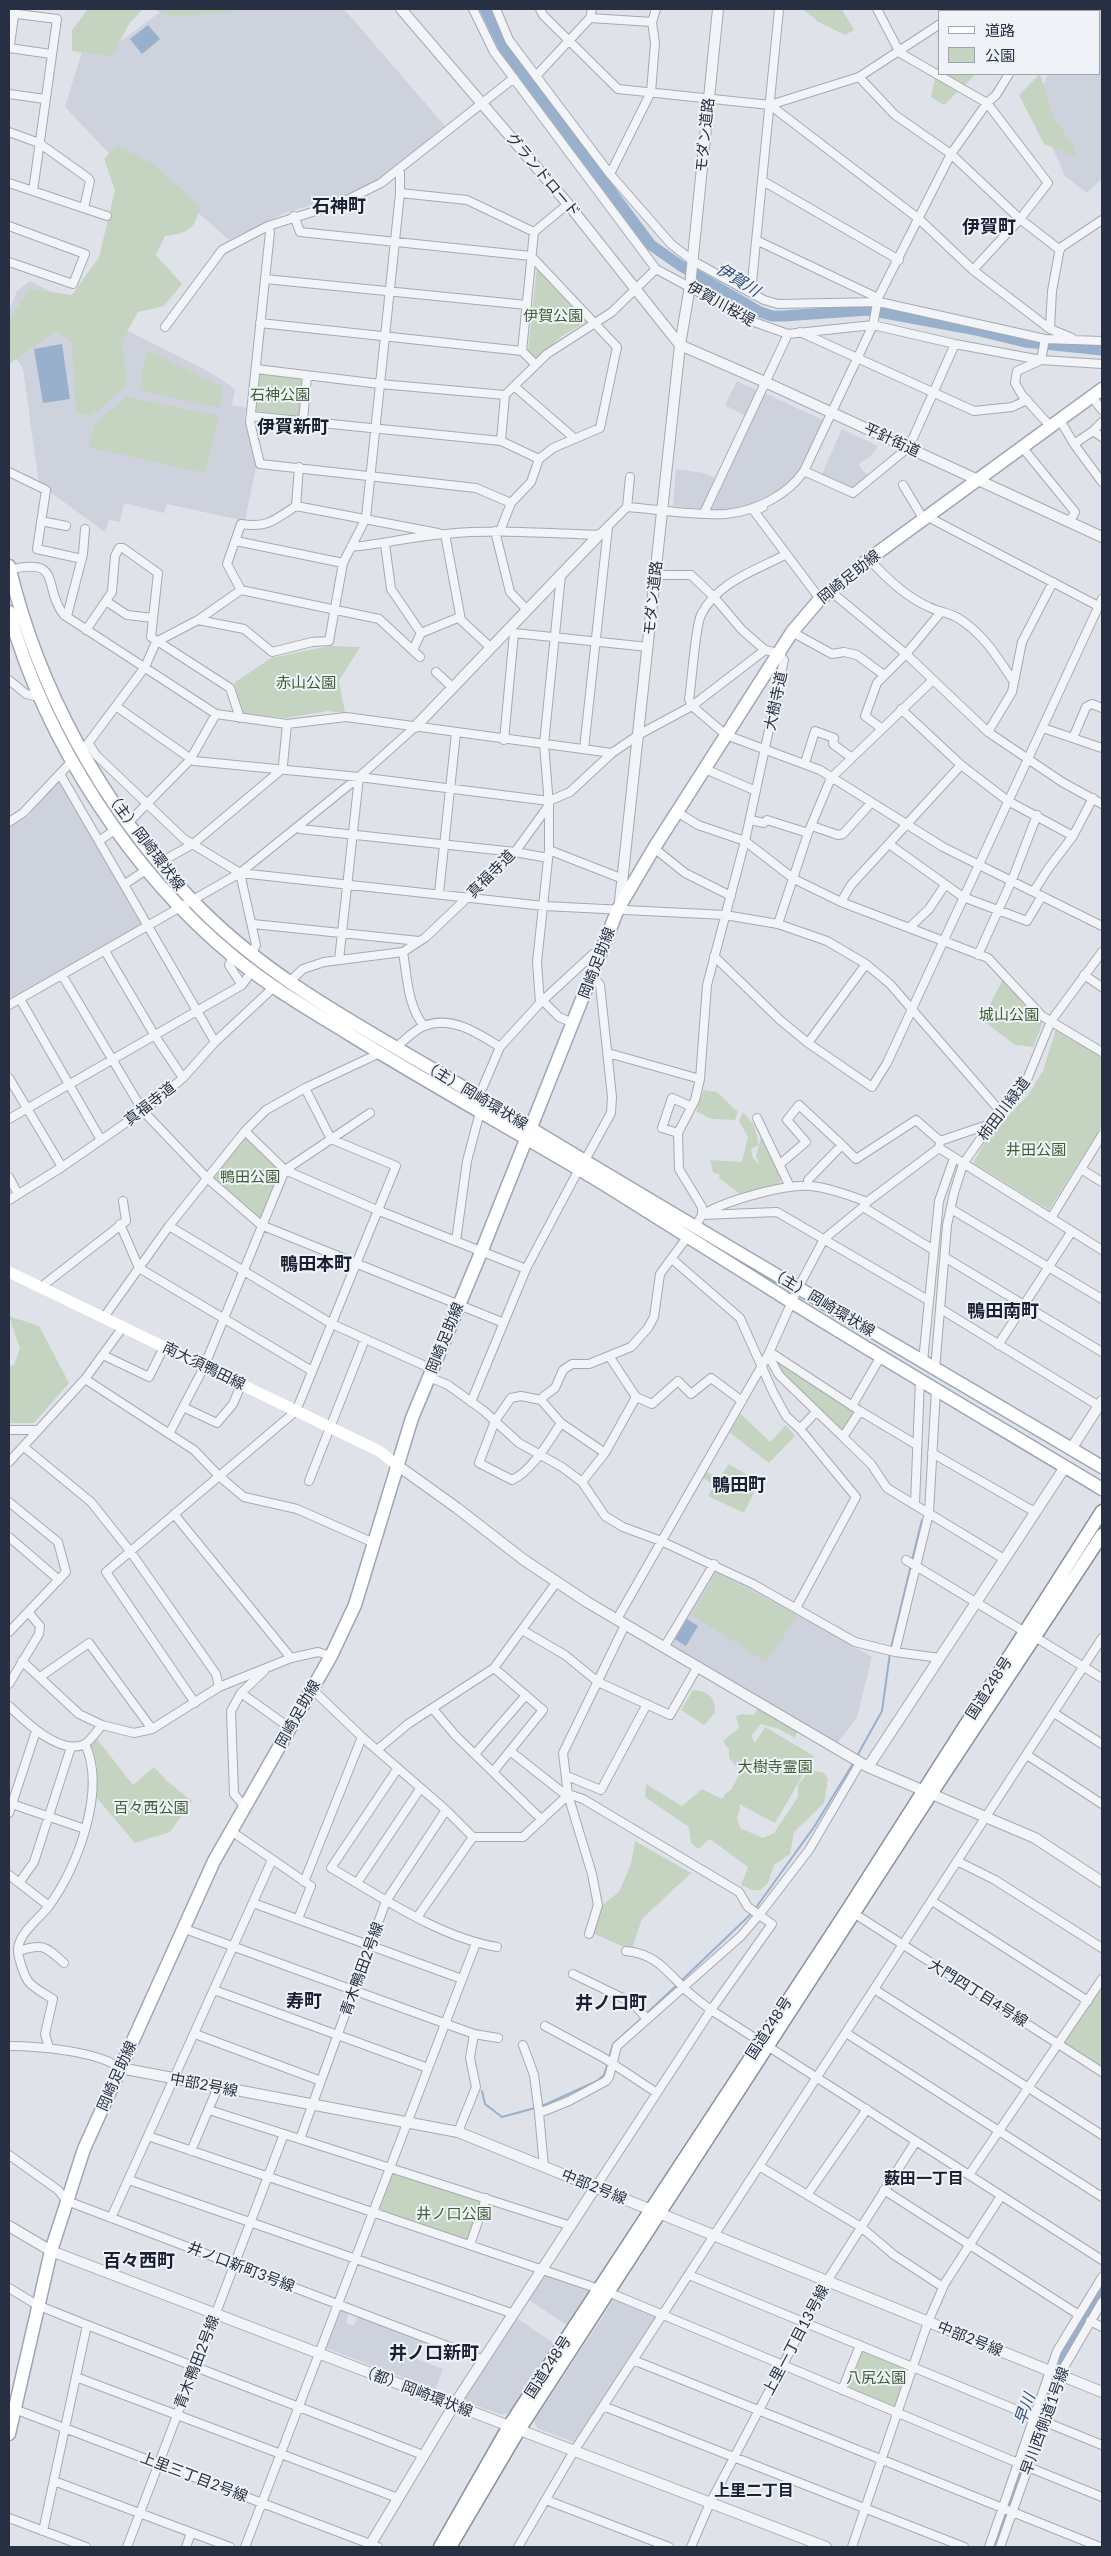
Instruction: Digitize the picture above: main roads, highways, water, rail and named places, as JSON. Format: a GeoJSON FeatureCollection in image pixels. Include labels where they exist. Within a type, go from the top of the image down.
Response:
{"type":"FeatureCollection","features":[{"type":"Feature","properties":{"kind":"main road","name":"岡崎足助線"},"geometry":{"type":"LineString","coordinates":[[9,2434],[12,2408],[51,2251],[84,2149],[214,1862],[331,1656],[355,1605],[412,1418],[482,1250],[618,909],[654,848],[778,653],[792,632],[825,595],[869,559],[1097,393]]}},
{"type":"Feature","properties":{"kind":"main road","name":"（主）岡崎環状線"},"geometry":{"type":"LineString","coordinates":[[9,568],[45,677],[128,823],[186,903],[234,957],[274,988],[380,1054],[480,1112],[528,1133]]}},
{"type":"Feature","properties":{"kind":"main road","name":"（主）岡崎環状線"},"geometry":{"type":"LineString","coordinates":[[9,612],[22,656],[39,697],[72,760],[116,829],[146,870],[186,903],[288,982],[331,1011],[479,1096],[528,1133],[692,1231],[798,1288],[1102,1467]]}},
{"type":"Feature","properties":{"kind":"main road","name":"（主）岡崎環状線"},"geometry":{"type":"LineString","coordinates":[[692,1231],[791,1302],[1102,1489]]}},
{"type":"Feature","properties":{"kind":"main road","name":"南大須鴨田線"},"geometry":{"type":"LineString","coordinates":[[9,1272],[379,1451],[397,1465]]}},
{"type":"Feature","properties":{"kind":"main road","name":"国道248号"},"geometry":{"type":"LineString","coordinates":[[1030,1635],[1102,1510]]}},
{"type":"Feature","properties":{"kind":"main road","name":"国道248号"},"geometry":{"type":"LineString","coordinates":[[440,2547],[514,2428],[927,1792],[1030,1635],[1102,1535]]}},
{"type":"Feature","properties":{"kind":"main road","name":"国道248号"},"geometry":{"type":"LineString","coordinates":[[763,2044],[854,1914],[927,1792]]}},
{"type":"Feature","properties":{"kind":"main road","name":"国道248号"},"geometry":{"type":"LineString","coordinates":[[450,2547],[514,2428]]}},
{"type":"Feature","properties":{"kind":"water"},"geometry":{"type":"Polygon","coordinates":[[[148,25],[160,39],[142,54],[130,39],[148,25]]]}},
{"type":"Feature","properties":{"kind":"water"},"geometry":{"type":"Polygon","coordinates":[[[62,344],[70,399],[43,403],[34,349],[62,344]]]}},
{"type":"Feature","properties":{"kind":"water"},"geometry":{"type":"Polygon","coordinates":[[[687,1619],[698,1626],[686,1646],[675,1639],[687,1619]]]}},
{"type":"Feature","properties":{"kind":"waterway","name":"伊賀川"},"geometry":{"type":"LineString","coordinates":[[485,9],[504,48],[651,245],[681,266],[760,312],[772,316],[784,316],[868,310],[971,329],[1025,342],[1102,350]]}},
{"type":"Feature","properties":{"kind":"waterway"},"geometry":{"type":"LineString","coordinates":[[912,1560],[922,1520]]}},
{"type":"Feature","properties":{"kind":"waterway"},"geometry":{"type":"LineString","coordinates":[[891,1648],[911,1565]]}},
{"type":"Feature","properties":{"kind":"waterway"},"geometry":{"type":"LineString","coordinates":[[857,1756],[882,1711],[890,1653]]}},
{"type":"Feature","properties":{"kind":"waterway"},"geometry":{"type":"LineString","coordinates":[[755,1909],[814,1827],[854,1762]]}},
{"type":"Feature","properties":{"kind":"waterway"},"geometry":{"type":"LineString","coordinates":[[681,1981],[752,1913]]}},
{"type":"Feature","properties":{"kind":"waterway"},"geometry":{"type":"LineString","coordinates":[[647,2013],[678,1984]]}},
{"type":"Feature","properties":{"kind":"waterway"},"geometry":{"type":"LineString","coordinates":[[609,2058],[613,2044],[643,2017]]}},
{"type":"Feature","properties":{"kind":"waterway"},"geometry":{"type":"LineString","coordinates":[[540,2107],[597,2081],[604,2075],[608,2063]]}},
{"type":"Feature","properties":{"kind":"waterway"},"geometry":{"type":"LineString","coordinates":[[482,2091],[485,2104],[502,2117],[535,2108]]}},
{"type":"Feature","properties":{"kind":"waterway","name":"早川"},"geometry":{"type":"LineString","coordinates":[[994,2547],[1057,2366],[1102,2289]]}},
{"type":"Feature","properties":{"kind":"district","name":"石神町"},"geometry":{"type":"Point","coordinates":[339,206]}},
{"type":"Feature","properties":{"kind":"district","name":"伊賀町"},"geometry":{"type":"Point","coordinates":[989,227]}},
{"type":"Feature","properties":{"kind":"district","name":"伊賀新町"},"geometry":{"type":"Point","coordinates":[293,427]}},
{"type":"Feature","properties":{"kind":"district","name":"鴨田本町"},"geometry":{"type":"Point","coordinates":[316,1264]}},
{"type":"Feature","properties":{"kind":"district","name":"鴨田南町"},"geometry":{"type":"Point","coordinates":[1003,1311]}},
{"type":"Feature","properties":{"kind":"district","name":"鴨田町"},"geometry":{"type":"Point","coordinates":[739,1485]}},
{"type":"Feature","properties":{"kind":"district","name":"寿町"},"geometry":{"type":"Point","coordinates":[304,2001]}},
{"type":"Feature","properties":{"kind":"district","name":"井ノ口町"},"geometry":{"type":"Point","coordinates":[611,2003]}},
{"type":"Feature","properties":{"kind":"district","name":"薮田一丁目"},"geometry":{"type":"Point","coordinates":[924,2179]}},
{"type":"Feature","properties":{"kind":"district","name":"百々西町"},"geometry":{"type":"Point","coordinates":[139,2261]}},
{"type":"Feature","properties":{"kind":"district","name":"井ノ口新町"},"geometry":{"type":"Point","coordinates":[434,2353]}},
{"type":"Feature","properties":{"kind":"district","name":"上里二丁目"},"geometry":{"type":"Point","coordinates":[754,2491]}},
{"type":"Feature","properties":{"kind":"park label","name":"伊賀公園"},"geometry":{"type":"Point","coordinates":[553,316]}},
{"type":"Feature","properties":{"kind":"park label","name":"石神公園"},"geometry":{"type":"Point","coordinates":[280,395]}},
{"type":"Feature","properties":{"kind":"park label","name":"赤山公園"},"geometry":{"type":"Point","coordinates":[306,683]}},
{"type":"Feature","properties":{"kind":"park label","name":"城山公園"},"geometry":{"type":"Point","coordinates":[1009,1015]}},
{"type":"Feature","properties":{"kind":"park label","name":"井田公園"},"geometry":{"type":"Point","coordinates":[1036,1150]}},
{"type":"Feature","properties":{"kind":"park label","name":"鴨田公園"},"geometry":{"type":"Point","coordinates":[250,1177]}},
{"type":"Feature","properties":{"kind":"park label","name":"大樹寺霊園"},"geometry":{"type":"Point","coordinates":[775,1767]}},
{"type":"Feature","properties":{"kind":"park label","name":"百々西公園"},"geometry":{"type":"Point","coordinates":[151,1808]}},
{"type":"Feature","properties":{"kind":"park label","name":"井ノ口公園"},"geometry":{"type":"Point","coordinates":[454,2214]}},
{"type":"Feature","properties":{"kind":"park label","name":"八尻公園"},"geometry":{"type":"Point","coordinates":[876,2378]}}]}
